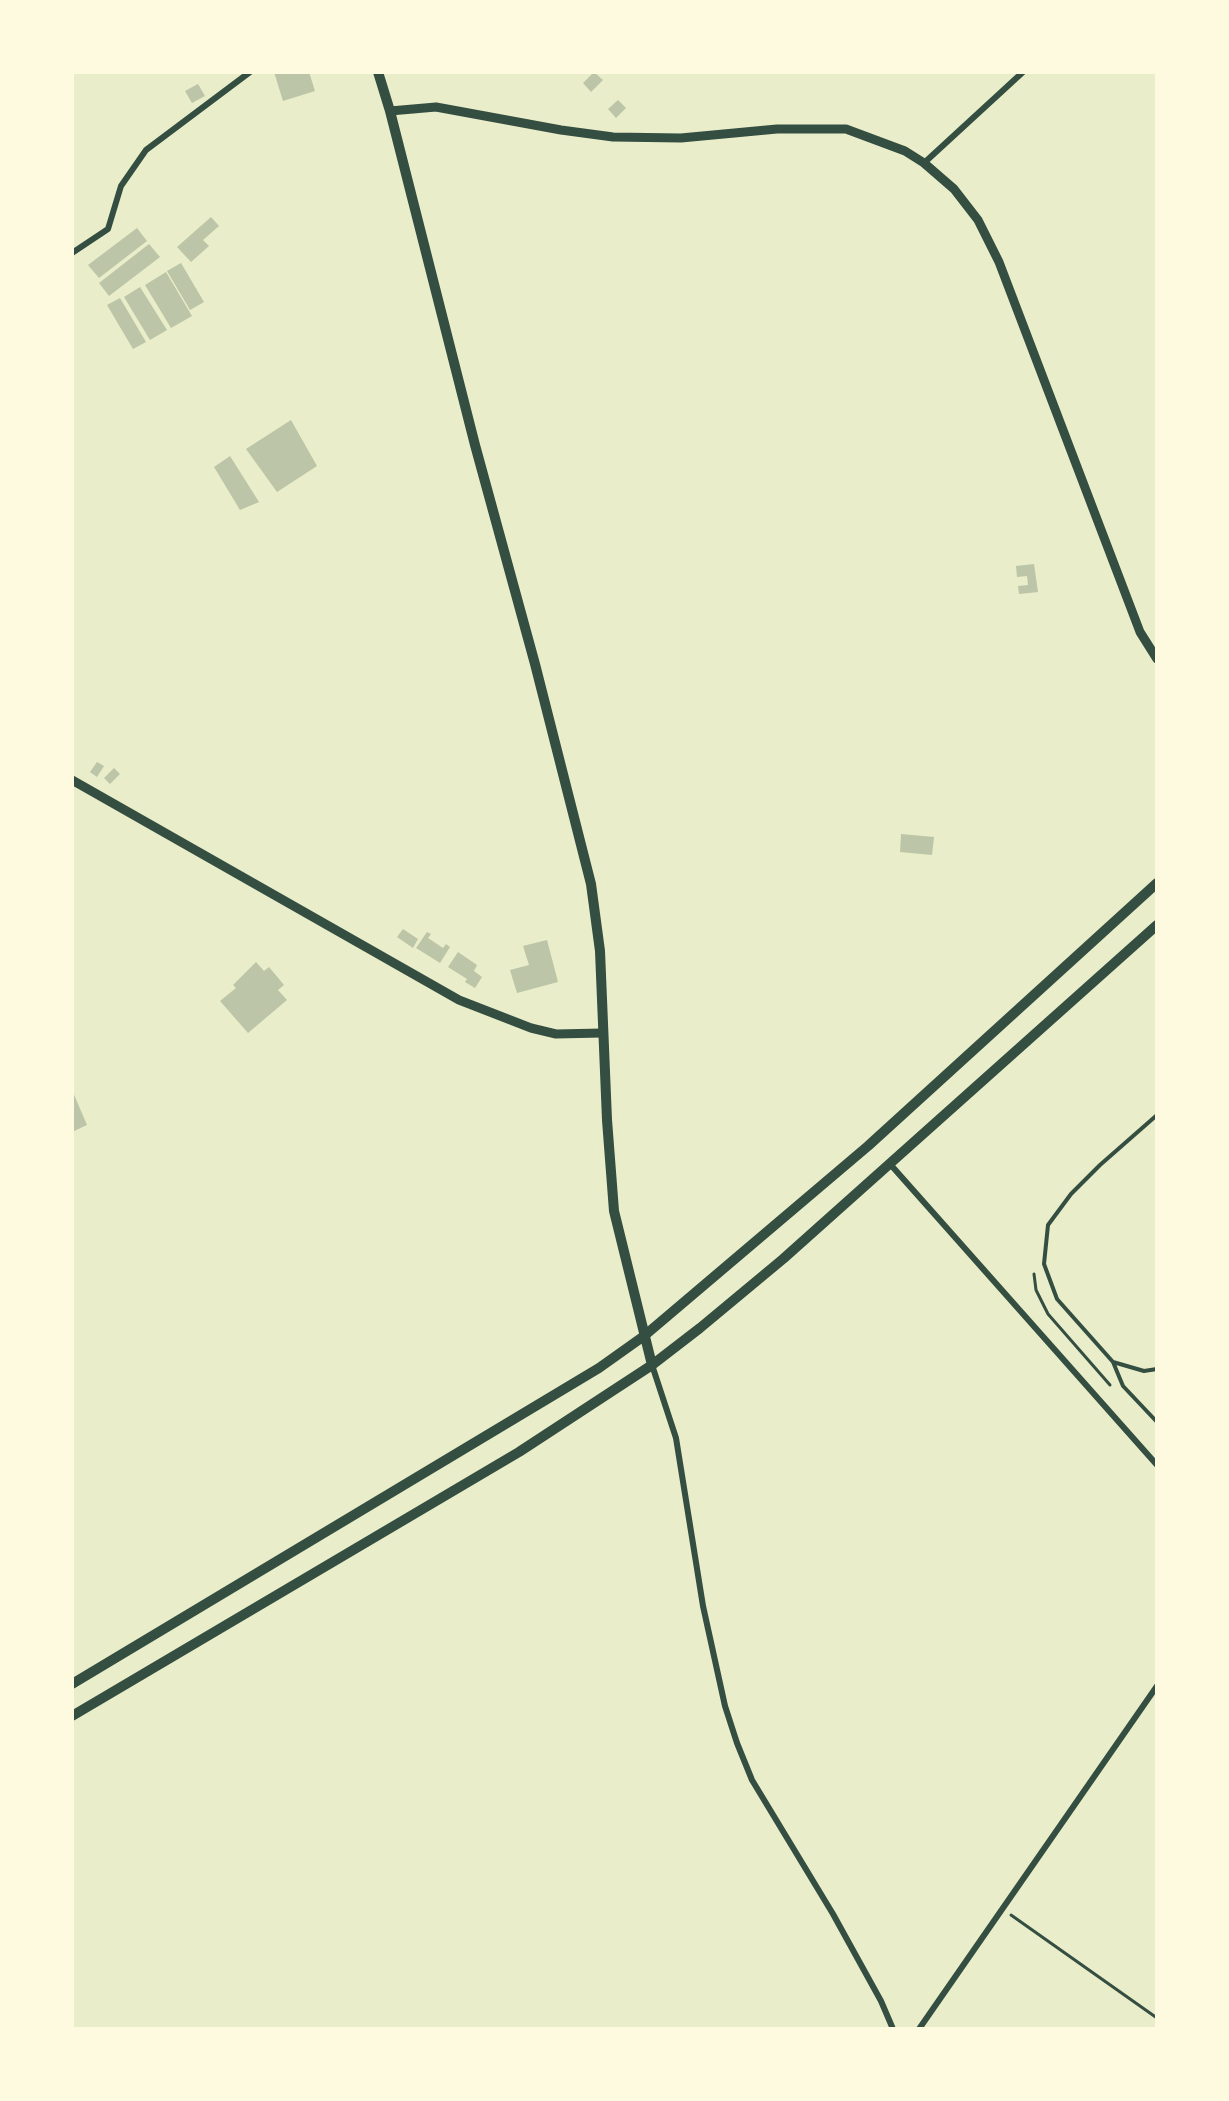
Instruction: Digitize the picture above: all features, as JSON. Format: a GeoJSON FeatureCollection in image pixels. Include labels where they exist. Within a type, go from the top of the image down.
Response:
{"type":"FeatureCollection","features":[{"type":"Feature","properties":{"kind":"main road"},"geometry":{"type":"LineString","coordinates":[[378,72],[591,884],[600,951],[609,1168],[614,1212],[652,1365]]}},
{"type":"Feature","properties":{"kind":"main road"},"geometry":{"type":"LineString","coordinates":[[72,1684],[599,1368],[644,1336],[868,1146],[1157,883]]}},
{"type":"Feature","properties":{"kind":"main road"},"geometry":{"type":"LineString","coordinates":[[72,1716],[519,1452],[652,1365],[783,1259],[1157,925]]}},
{"type":"Feature","properties":{"kind":"street"},"geometry":{"type":"LineString","coordinates":[[72,253],[108,229],[121,186],[146,150],[250,72]]}},
{"type":"Feature","properties":{"kind":"street"},"geometry":{"type":"LineString","coordinates":[[924,163],[1023,72]]}},
{"type":"Feature","properties":{"kind":"street"},"geometry":{"type":"LineString","coordinates":[[390,111],[436,107],[613,137],[681,138],[777,129],[846,129],[905,151],[924,163],[954,189],[978,220],[999,262],[1136,621],[1157,660]]}},
{"type":"Feature","properties":{"kind":"street"},"geometry":{"type":"LineString","coordinates":[[72,780],[459,1000],[531,1028],[556,1034],[602,1033]]}},
{"type":"Feature","properties":{"kind":"street"},"geometry":{"type":"LineString","coordinates":[[890,1164],[1157,1465]]}},
{"type":"Feature","properties":{"kind":"street"},"geometry":{"type":"LineString","coordinates":[[652,1365],[676,1438],[703,1606],[724,1706],[737,1743],[752,1780],[833,1914],[881,2001],[893,2029]]}},
{"type":"Feature","properties":{"kind":"street"},"geometry":{"type":"LineString","coordinates":[[919,2029],[1157,1686]]}},
{"type":"Feature","properties":{"kind":"lane"},"geometry":{"type":"LineString","coordinates":[[1157,1115],[1092,1172],[1071,1194],[1048,1225],[1044,1264],[1057,1299],[1113,1362],[1123,1386],[1157,1422]]}},
{"type":"Feature","properties":{"kind":"lane"},"geometry":{"type":"LineString","coordinates":[[1113,1362],[1144,1371],[1157,1370]]}},
{"type":"Feature","properties":{"kind":"path"},"geometry":{"type":"LineString","coordinates":[[1002,1909],[1157,2018]]}},
{"type":"Feature","properties":{"kind":"building"},"geometry":{"type":"Polygon","coordinates":[[[274,72],[309,72],[315,91],[283,101],[274,72]]]}},
{"type":"Feature","properties":{"kind":"building"},"geometry":{"type":"Polygon","coordinates":[[[594,72],[603,80],[591,92],[583,83],[594,72]]]}},
{"type":"Feature","properties":{"kind":"building"},"geometry":{"type":"Polygon","coordinates":[[[198,84],[205,96],[192,103],[185,91],[198,84]]]}},
{"type":"Feature","properties":{"kind":"building"},"geometry":{"type":"Polygon","coordinates":[[[618,100],[626,108],[616,118],[608,109],[618,100]]]}},
{"type":"Feature","properties":{"kind":"building"},"geometry":{"type":"Polygon","coordinates":[[[211,217],[219,226],[203,240],[209,246],[191,262],[177,247],[211,217]]]}},
{"type":"Feature","properties":{"kind":"building"},"geometry":{"type":"Polygon","coordinates":[[[137,228],[147,241],[99,278],[88,265],[137,228]]]}},
{"type":"Feature","properties":{"kind":"building"},"geometry":{"type":"Polygon","coordinates":[[[149,244],[160,257],[109,296],[99,283],[149,244]]]}},
{"type":"Feature","properties":{"kind":"building"},"geometry":{"type":"Polygon","coordinates":[[[181,263],[204,302],[190,310],[167,271],[181,263]]]}},
{"type":"Feature","properties":{"kind":"building"},"geometry":{"type":"Polygon","coordinates":[[[166,272],[192,316],[171,328],[145,285],[166,272]]]}},
{"type":"Feature","properties":{"kind":"building"},"geometry":{"type":"Polygon","coordinates":[[[140,287],[167,330],[150,340],[124,297],[140,287]]]}},
{"type":"Feature","properties":{"kind":"building"},"geometry":{"type":"Polygon","coordinates":[[[120,298],[146,342],[133,349],[107,305],[120,298]]]}},
{"type":"Feature","properties":{"kind":"building"},"geometry":{"type":"Polygon","coordinates":[[[291,420],[317,466],[277,492],[246,449],[291,420]]]}},
{"type":"Feature","properties":{"kind":"building"},"geometry":{"type":"Polygon","coordinates":[[[230,456],[259,502],[240,510],[214,467],[230,456]]]}},
{"type":"Feature","properties":{"kind":"building"},"geometry":{"type":"Polygon","coordinates":[[[1034,564],[1038,592],[1019,594],[1018,586],[1028,585],[1027,576],[1017,577],[1016,566],[1034,564]]]}},
{"type":"Feature","properties":{"kind":"building"},"geometry":{"type":"Polygon","coordinates":[[[97,762],[104,766],[97,777],[90,772],[97,762]]]}},
{"type":"Feature","properties":{"kind":"building"},"geometry":{"type":"Polygon","coordinates":[[[114,768],[120,774],[110,784],[104,778],[114,768]]]}},
{"type":"Feature","properties":{"kind":"building"},"geometry":{"type":"Polygon","coordinates":[[[901,834],[934,837],[932,855],[900,852],[901,834]]]}},
{"type":"Feature","properties":{"kind":"building"},"geometry":{"type":"Polygon","coordinates":[[[403,929],[418,939],[413,948],[397,937],[403,929]]]}},
{"type":"Feature","properties":{"kind":"building"},"geometry":{"type":"Polygon","coordinates":[[[427,932],[431,934],[428,938],[443,948],[446,944],[450,947],[440,963],[416,948],[427,932]]]}},
{"type":"Feature","properties":{"kind":"building"},"geometry":{"type":"Polygon","coordinates":[[[547,940],[558,982],[517,993],[510,970],[529,965],[523,946],[547,940]]]}},
{"type":"Feature","properties":{"kind":"building"},"geometry":{"type":"Polygon","coordinates":[[[458,952],[477,965],[474,971],[482,977],[475,988],[465,982],[467,979],[448,967],[458,952]]]}},
{"type":"Feature","properties":{"kind":"building"},"geometry":{"type":"Polygon","coordinates":[[[256,962],[264,971],[269,967],[284,985],[278,990],[287,1000],[248,1033],[220,1001],[236,988],[233,985],[256,962]]]}},
{"type":"Feature","properties":{"kind":"building"},"geometry":{"type":"Polygon","coordinates":[[[72,1090],[87,1125],[72,1132],[72,1090]]]}}]}
